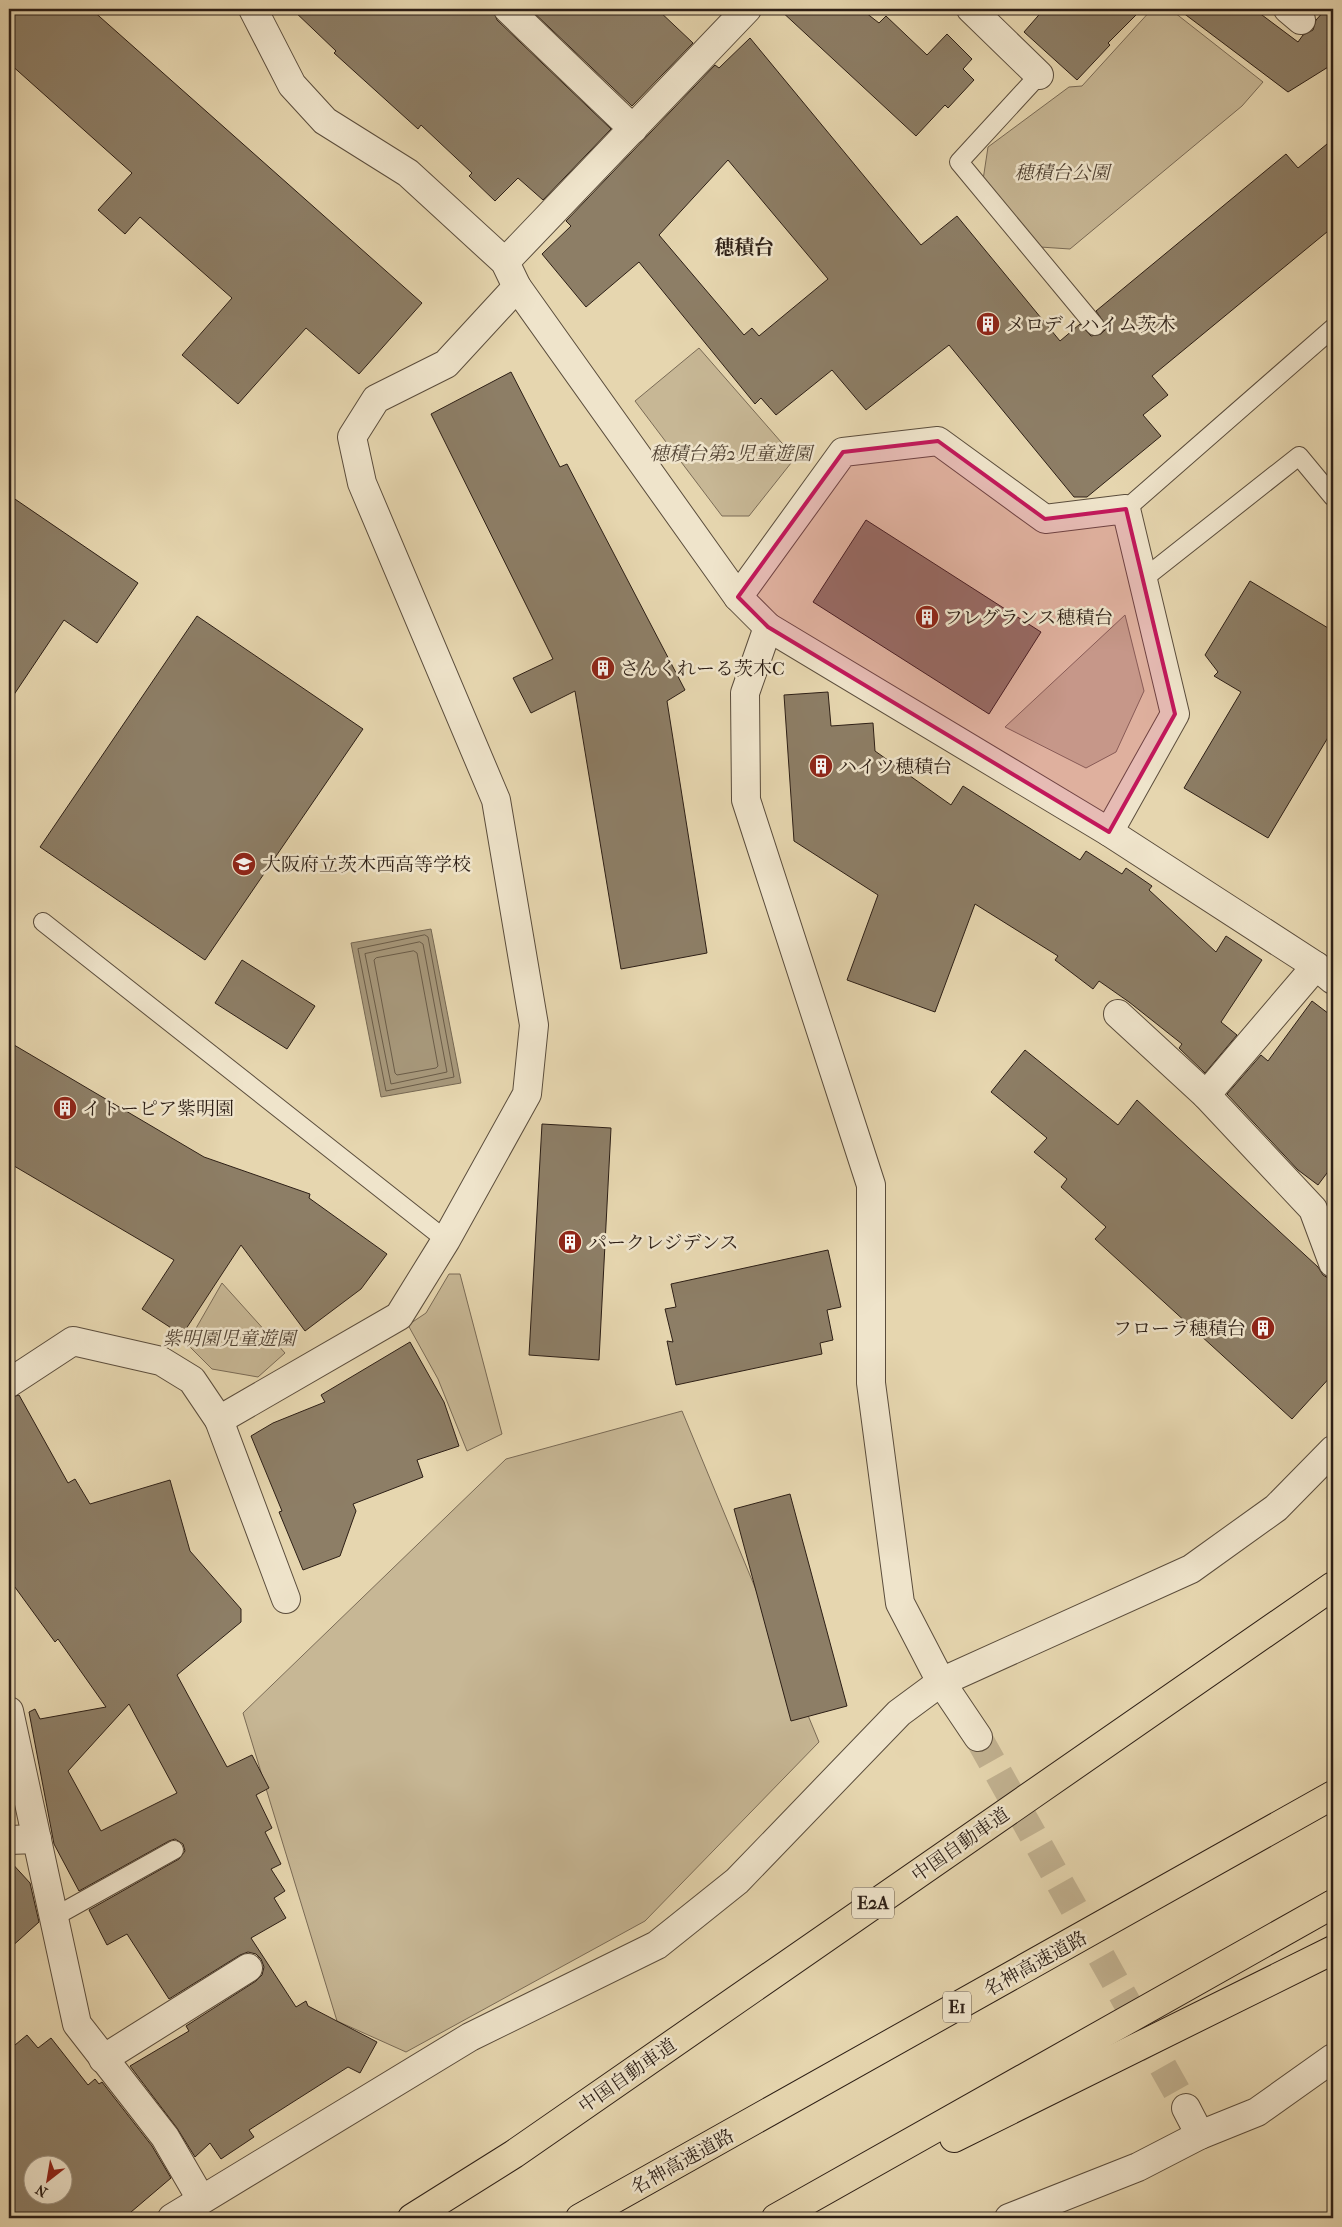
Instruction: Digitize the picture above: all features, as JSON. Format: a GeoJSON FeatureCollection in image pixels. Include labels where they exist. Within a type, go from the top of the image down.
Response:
{"type":"FeatureCollection","features":[{"type":"Feature","properties":{"kind":"highway","name":"中国自動車道"},"geometry":{"type":"LineString","coordinates":[[412,2218],[514,2154],[1333,1586]]}},
{"type":"Feature","properties":{"kind":"highway","name":"名神高速道路"},"geometry":{"type":"LineString","coordinates":[[580,2218],[1333,1795]]}},
{"type":"Feature","properties":{"kind":"highway"},"geometry":{"type":"LineString","coordinates":[[776,2218],[1333,1904]]}},
{"type":"Feature","properties":{"kind":"highway"},"geometry":{"type":"LineString","coordinates":[[789,2218],[1333,1950]]}},
{"type":"Feature","properties":{"kind":"street"},"geometry":{"type":"LineString","coordinates":[[253,9],[292,85],[325,121],[408,173],[505,262],[517,286],[738,596],[768,627],[1108,832],[1325,973],[1206,1095]]}},
{"type":"Feature","properties":{"kind":"street"},"geometry":{"type":"LineString","coordinates":[[508,9],[633,129]]}},
{"type":"Feature","properties":{"kind":"street"},"geometry":{"type":"LineString","coordinates":[[505,262],[747,9]]}},
{"type":"Feature","properties":{"kind":"street"},"geometry":{"type":"LineString","coordinates":[[986,14],[1039,75]]}},
{"type":"Feature","properties":{"kind":"street"},"geometry":{"type":"LineString","coordinates":[[219,1420],[399,1316],[446,1240],[526,1094],[534,1025],[496,800],[362,482],[352,437],[376,399],[446,364],[517,286]]}},
{"type":"Feature","properties":{"kind":"street"},"geometry":{"type":"LineString","coordinates":[[738,596],[843,452],[938,441],[1045,519],[1126,509],[1175,714],[1108,832]]}},
{"type":"Feature","properties":{"kind":"street"},"geometry":{"type":"LineString","coordinates":[[768,627],[745,693],[746,800],[871,1185],[871,1383],[900,1603],[941,1682],[978,1737]]}},
{"type":"Feature","properties":{"kind":"street"},"geometry":{"type":"LineString","coordinates":[[1118,1014],[1206,1095],[1313,1209],[1333,1263]]}},
{"type":"Feature","properties":{"kind":"street"},"geometry":{"type":"LineString","coordinates":[[9,1382],[73,1341],[161,1361],[192,1380],[219,1420],[286,1599]]}},
{"type":"Feature","properties":{"kind":"street"},"geometry":{"type":"LineString","coordinates":[[172,2218],[470,2037],[657,1945],[737,1881],[899,1712],[941,1682],[1191,1569],[1276,1508],[1333,1450]]}},
{"type":"Feature","properties":{"kind":"street"},"geometry":{"type":"LineString","coordinates":[[9,1711],[77,2024],[165,2137],[201,2199]]}},
{"type":"Feature","properties":{"kind":"street"},"geometry":{"type":"LineString","coordinates":[[9,1840],[37,1839]]}},
{"type":"Feature","properties":{"kind":"street"},"geometry":{"type":"LineString","coordinates":[[103,2059],[248,1968]]}},
{"type":"Feature","properties":{"kind":"street"},"geometry":{"type":"LineString","coordinates":[[1009,2218],[1138,2167],[1200,2135],[1257,2112],[1333,2058]]}},
{"type":"Feature","properties":{"kind":"street"},"geometry":{"type":"LineString","coordinates":[[1186,2108],[1200,2135]]}},
{"type":"Feature","properties":{"kind":"lane"},"geometry":{"type":"LineString","coordinates":[[1039,75],[959,162],[1095,326]]}},
{"type":"Feature","properties":{"kind":"lane"},"geometry":{"type":"LineString","coordinates":[[1126,509],[1333,328]]}},
{"type":"Feature","properties":{"kind":"lane"},"geometry":{"type":"LineString","coordinates":[[1142,580],[1299,456],[1333,497]]}},
{"type":"Feature","properties":{"kind":"lane"},"geometry":{"type":"LineString","coordinates":[[43,922],[446,1240]]}},
{"type":"Feature","properties":{"kind":"lane"},"geometry":{"type":"LineString","coordinates":[[54,1917],[174,1850]]}},
{"type":"Feature","properties":{"kind":"highlighted area"},"geometry":{"type":"Polygon","coordinates":[[[938,441],[1045,519],[1126,509],[1175,714],[1109,832],[768,627],[738,597],[843,452],[938,441]]]}},
{"type":"Feature","properties":{"kind":"green space","name":"穂積台公園"},"geometry":{"type":"Polygon","coordinates":[[[1152,9],[1170,9],[1263,82],[1242,106],[1070,249],[1040,247],[983,180],[988,147],[1069,87],[1082,86],[1152,9]]]}},
{"type":"Feature","properties":{"kind":"green space","name":"穂積台第2児童遊園"},"geometry":{"type":"Polygon","coordinates":[[[699,348],[795,458],[749,516],[722,516],[635,401],[699,348]]]}},
{"type":"Feature","properties":{"kind":"green space"},"geometry":{"type":"Polygon","coordinates":[[[1125,615],[1144,691],[1116,752],[1086,768],[1005,727],[1125,615]]]}},
{"type":"Feature","properties":{"kind":"green space"},"geometry":{"type":"Polygon","coordinates":[[[449,1274],[460,1274],[502,1434],[467,1451],[438,1379],[408,1325],[426,1313],[449,1274]]]}},
{"type":"Feature","properties":{"kind":"green space","name":"紫明園児童遊園"},"geometry":{"type":"Polygon","coordinates":[[[222,1283],[285,1353],[258,1377],[212,1369],[187,1344],[222,1283]]]}},
{"type":"Feature","properties":{"kind":"green space"},"geometry":{"type":"Polygon","coordinates":[[[682,1411],[819,1742],[645,1921],[406,2052],[337,2021],[243,1713],[506,1459],[682,1411]]]}},
{"type":"Feature","properties":{"kind":"water"},"geometry":{"type":"Polygon","coordinates":[[[431,929],[461,1083],[381,1097],[351,943],[431,929]]]}},
{"type":"Feature","properties":{"kind":"building"},"geometry":{"type":"Polygon","coordinates":[[[9,9],[91,9],[422,303],[359,374],[306,328],[238,404],[182,355],[232,298],[140,217],[125,234],[98,210],[132,173],[9,63],[9,9]]]}},
{"type":"Feature","properties":{"kind":"building"},"geometry":{"type":"Polygon","coordinates":[[[292,9],[493,9],[497,20],[611,129],[543,200],[518,178],[495,201],[469,176],[472,173],[421,125],[418,129],[334,53],[336,51],[292,9]]]}},
{"type":"Feature","properties":{"kind":"building"},"geometry":{"type":"Polygon","coordinates":[[[530,9],[657,9],[693,43],[632,106],[530,9]]]}},
{"type":"Feature","properties":{"kind":"building"},"geometry":{"type":"Polygon","coordinates":[[[779,9],[861,9],[879,23],[886,16],[927,55],[947,34],[972,59],[963,69],[974,80],[948,108],[945,105],[916,136],[779,9]]]}},
{"type":"Feature","properties":{"kind":"building"},"geometry":{"type":"Polygon","coordinates":[[[1044,9],[1142,9],[1108,43],[1110,45],[1077,80],[1024,32],[1044,9]]]}},
{"type":"Feature","properties":{"kind":"building"},"geometry":{"type":"Polygon","coordinates":[[[1178,9],[1254,9],[1298,42],[1303,35],[1313,30],[1316,20],[1326,9],[1333,9],[1333,64],[1288,92],[1178,9]]]}},
{"type":"Feature","properties":{"kind":"building"},"geometry":{"type":"Polygon","coordinates":[[[750,38],[921,245],[957,216],[1060,341],[1080,324],[1091,336],[1101,334],[1105,330],[1105,324],[1096,311],[1286,154],[1298,168],[1333,139],[1333,227],[1152,376],[1168,395],[1143,415],[1161,436],[1087,497],[1074,497],[949,345],[866,410],[832,370],[776,415],[761,398],[755,404],[639,262],[586,307],[542,254],[571,226],[566,221],[715,65],[719,68],[750,38]],[[728,160],[659,235],[744,335],[752,328],[759,336],[828,279],[728,160]]]}},
{"type":"Feature","properties":{"kind":"building","name":"さんくれーる茨木C"},"geometry":{"type":"Polygon","coordinates":[[[511,372],[560,467],[567,464],[685,690],[667,701],[707,953],[621,969],[575,691],[531,713],[513,678],[553,659],[431,414],[511,372]]]}},
{"type":"Feature","properties":{"kind":"building"},"geometry":{"type":"Polygon","coordinates":[[[9,495],[138,583],[97,643],[64,620],[9,702],[9,495]]]}},
{"type":"Feature","properties":{"kind":"building","name":"フレグランス穂積台"},"geometry":{"type":"Polygon","coordinates":[[[866,520],[1041,632],[989,714],[813,602],[866,520]]]}},
{"type":"Feature","properties":{"kind":"building"},"geometry":{"type":"Polygon","coordinates":[[[1250,581],[1333,631],[1333,729],[1268,838],[1184,788],[1241,692],[1214,676],[1218,672],[1205,655],[1250,581]]]}},
{"type":"Feature","properties":{"kind":"building"},"geometry":{"type":"Polygon","coordinates":[[[197,616],[363,729],[205,960],[40,847],[197,616]]]}},
{"type":"Feature","properties":{"kind":"building"},"geometry":{"type":"Polygon","coordinates":[[[828,692],[831,726],[873,723],[875,751],[951,805],[963,786],[1080,860],[1086,851],[1122,874],[1126,868],[1152,886],[1149,890],[1216,952],[1226,936],[1262,960],[1221,1022],[1237,1035],[1205,1073],[1179,1048],[1182,1044],[1129,1002],[1099,981],[1093,989],[1055,960],[1058,956],[975,904],[935,1012],[847,980],[878,895],[794,841],[784,695],[828,692]]]}},
{"type":"Feature","properties":{"kind":"building"},"geometry":{"type":"Polygon","coordinates":[[[242,960],[315,1006],[287,1049],[215,1003],[242,960]]]}},
{"type":"Feature","properties":{"kind":"building"},"geometry":{"type":"Polygon","coordinates":[[[1312,1001],[1333,1017],[1333,1165],[1318,1185],[1298,1170],[1227,1094],[1261,1055],[1268,1061],[1312,1001]]]}},
{"type":"Feature","properties":{"kind":"building"},"geometry":{"type":"Polygon","coordinates":[[[9,1042],[204,1157],[310,1194],[309,1198],[387,1254],[361,1289],[305,1331],[241,1245],[182,1335],[142,1309],[174,1260],[9,1163],[9,1042]]]}},
{"type":"Feature","properties":{"kind":"building"},"geometry":{"type":"Polygon","coordinates":[[[1025,1050],[1118,1125],[1137,1100],[1318,1267],[1323,1275],[1333,1281],[1333,1374],[1292,1419],[1095,1239],[1106,1227],[1061,1187],[1067,1179],[1034,1152],[1047,1138],[991,1092],[1025,1050]]]}},
{"type":"Feature","properties":{"kind":"building","name":"パークレジデンス"},"geometry":{"type":"Polygon","coordinates":[[[542,1124],[611,1128],[599,1360],[529,1355],[542,1124]]]}},
{"type":"Feature","properties":{"kind":"building"},"geometry":{"type":"Polygon","coordinates":[[[828,1250],[841,1307],[827,1310],[833,1340],[820,1343],[822,1354],[676,1385],[667,1341],[673,1342],[665,1309],[676,1307],[671,1284],[828,1250]]]}},
{"type":"Feature","properties":{"kind":"building"},"geometry":{"type":"Polygon","coordinates":[[[410,1342],[444,1402],[459,1446],[417,1460],[423,1477],[353,1504],[356,1511],[340,1556],[303,1570],[279,1512],[282,1511],[251,1436],[273,1423],[325,1402],[321,1395],[410,1342]]]}},
{"type":"Feature","properties":{"kind":"building"},"geometry":{"type":"Polygon","coordinates":[[[19,1395],[68,1483],[75,1479],[90,1504],[170,1480],[190,1551],[241,1609],[241,1622],[177,1675],[227,1767],[252,1755],[269,1788],[256,1795],[272,1828],[265,1832],[281,1864],[271,1869],[285,1891],[274,1898],[286,1918],[251,1938],[296,2007],[306,2001],[308,2006],[377,2042],[360,2073],[348,2067],[249,2130],[254,2137],[221,2159],[210,2143],[195,2157],[177,2128],[130,2066],[189,2031],[186,2026],[256,1981],[262,1975],[264,1967],[261,1959],[256,1954],[248,1952],[240,1955],[169,1999],[127,1934],[107,1945],[89,1910],[179,1859],[185,1851],[183,1844],[175,1839],[169,1841],[79,1891],[54,1844],[29,1712],[35,1709],[40,1719],[106,1707],[58,1639],[55,1642],[9,1579],[9,1398],[19,1395]],[[129,1704],[68,1771],[101,1831],[177,1793],[129,1704]]]}},
{"type":"Feature","properties":{"kind":"building"},"geometry":{"type":"Polygon","coordinates":[[[790,1494],[847,1706],[791,1721],[734,1509],[790,1494]]]}},
{"type":"Feature","properties":{"kind":"building"},"geometry":{"type":"Polygon","coordinates":[[[9,1860],[30,1883],[39,1922],[9,1949],[9,1860]]]}},
{"type":"Feature","properties":{"kind":"building"},"geometry":{"type":"Polygon","coordinates":[[[27,2035],[38,2048],[51,2038],[88,2085],[95,2079],[99,2084],[102,2082],[152,2146],[171,2178],[124,2218],[9,2218],[9,2050],[27,2035]]]}},
{"type":"Feature","properties":{"kind":"tunnel"},"geometry":{"type":"LineString","coordinates":[[978,1737],[1186,2108]]}},
{"type":"Feature","properties":{"kind":"place","name":"メロディハイム茨木"},"geometry":{"type":"Point","coordinates":[988,324]}},
{"type":"Feature","properties":{"kind":"place","name":"フレグランス穂積台"},"geometry":{"type":"Point","coordinates":[927,617]}},
{"type":"Feature","properties":{"kind":"place","name":"さんくれーる茨木C"},"geometry":{"type":"Point","coordinates":[603,668]}},
{"type":"Feature","properties":{"kind":"place","name":"ハイツ穂積台"},"geometry":{"type":"Point","coordinates":[821,766]}},
{"type":"Feature","properties":{"kind":"place","name":"大阪府立茨木西高等学校"},"geometry":{"type":"Point","coordinates":[244,864]}},
{"type":"Feature","properties":{"kind":"place","name":"イトーピア紫明園"},"geometry":{"type":"Point","coordinates":[65,1108]}},
{"type":"Feature","properties":{"kind":"place","name":"パークレジデンス"},"geometry":{"type":"Point","coordinates":[570,1242]}},
{"type":"Feature","properties":{"kind":"place","name":"フローラ穂積台"},"geometry":{"type":"Point","coordinates":[1263,1328]}},
{"type":"Feature","properties":{"kind":"district","name":"穂積台"},"geometry":{"type":"Point","coordinates":[744,247]}}]}
